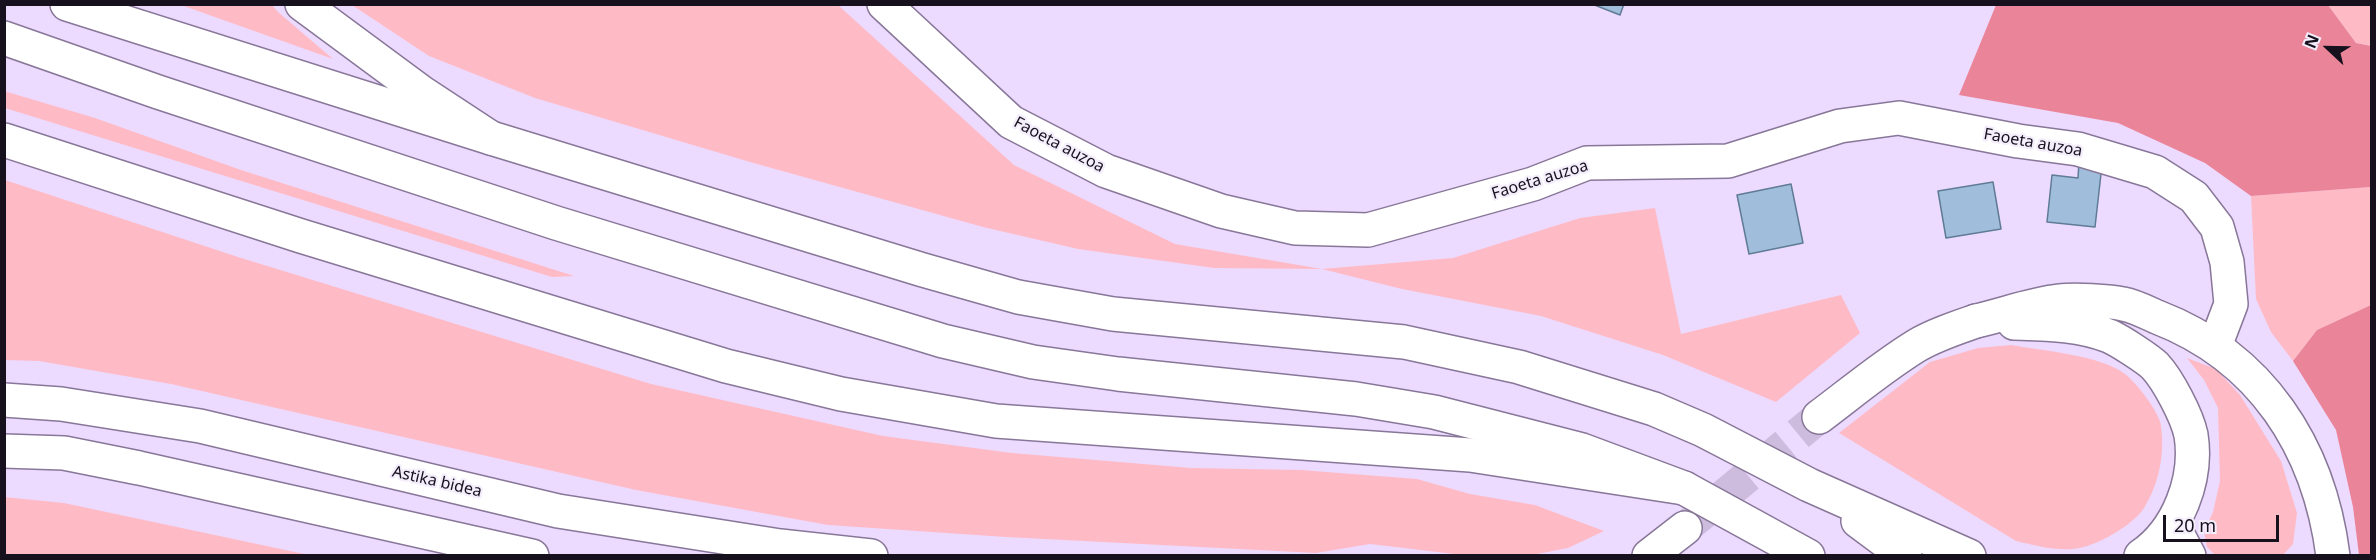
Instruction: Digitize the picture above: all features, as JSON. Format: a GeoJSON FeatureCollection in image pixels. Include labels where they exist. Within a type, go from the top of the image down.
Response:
{"type":"FeatureCollection","features":[{"type":"Feature","properties":{"kind":"main road"},"geometry":{"type":"LineString","coordinates":[[67,4],[490,138],[922,270],[1018,297],[1113,314],[1404,342],[1519,367],[1654,409],[1704,430],[1809,485],[1969,555]]}},
{"type":"Feature","properties":{"kind":"main road"},"geometry":{"type":"LineString","coordinates":[[302,4],[421,92],[490,138]]}},
{"type":"Feature","properties":{"kind":"main road","name":"Faoeta auzoa"},"geometry":{"type":"LineString","coordinates":[[884,4],[1011,122],[1106,171],[1221,211],[1295,228],[1368,230],[1533,184],[1587,163],[1728,161],[1840,126],[1899,118],[2018,141],[2078,149],[2155,172],[2194,197],[2217,227],[2227,262],[2231,304],[2216,346]]}},
{"type":"Feature","properties":{"kind":"main road"},"geometry":{"type":"LineString","coordinates":[[4,38],[158,92],[545,219],[944,341],[1033,362],[1118,374],[1356,399],[1434,412],[1582,450],[1684,488],[1808,555]]}},
{"type":"Feature","properties":{"kind":"main road"},"geometry":{"type":"LineString","coordinates":[[4,140],[301,236],[715,363],[841,394],[996,421],[1470,455],[1684,488]]}},
{"type":"Feature","properties":{"kind":"main road"},"geometry":{"type":"LineString","coordinates":[[1819,417],[1917,345],[1948,331],[1976,321],[2061,300],[2123,304],[2186,328],[2216,346],[2249,373],[2279,408],[2305,453],[2320,493],[2328,550]]}},
{"type":"Feature","properties":{"kind":"main road"},"geometry":{"type":"LineString","coordinates":[[1976,321],[2061,325],[2109,336],[2154,366],[2177,401],[2191,434],[2191,475],[2185,497],[2172,524],[2155,546],[2141,555]]}},
{"type":"Feature","properties":{"kind":"main road","name":"Astika bidea"},"geometry":{"type":"LineString","coordinates":[[4,400],[60,404],[200,426],[558,511],[780,546],[871,555]]}},
{"type":"Feature","properties":{"kind":"main road"},"geometry":{"type":"LineString","coordinates":[[4,451],[64,453],[532,555]]}},
{"type":"Feature","properties":{"kind":"main road"},"geometry":{"type":"LineString","coordinates":[[1809,485],[1905,555]]}},
{"type":"Feature","properties":{"kind":"main road"},"geometry":{"type":"LineString","coordinates":[[2172,524],[2189,555]]}},
{"type":"Feature","properties":{"kind":"main road"},"geometry":{"type":"LineString","coordinates":[[1649,555],[1685,528],[1673,555]]}},
{"type":"Feature","properties":{"kind":"shaded area"},"geometry":{"type":"Polygon","coordinates":[[[181,5],[272,5],[333,59],[181,5]]]}},
{"type":"Feature","properties":{"kind":"shaded area"},"geometry":{"type":"Polygon","coordinates":[[[352,5],[838,5],[1014,165],[1175,244],[1322,269],[1214,268],[1078,249],[983,227],[750,162],[535,98],[429,56],[352,5]]]}},
{"type":"Feature","properties":{"kind":"shaded area"},"geometry":{"type":"Polygon","coordinates":[[[1996,5],[2328,5],[2356,43],[2371,46],[2371,187],[2251,196],[2205,163],[2118,123],[1959,95],[1996,5]]]}},
{"type":"Feature","properties":{"kind":"shaded area"},"geometry":{"type":"Polygon","coordinates":[[[2328,5],[2371,5],[2371,46],[2356,43],[2328,5]]]}},
{"type":"Feature","properties":{"kind":"shaded area"},"geometry":{"type":"Polygon","coordinates":[[[4,91],[95,118],[241,170],[574,276],[552,277],[5,108],[4,91]]]}},
{"type":"Feature","properties":{"kind":"shaded area"},"geometry":{"type":"Polygon","coordinates":[[[5,180],[238,257],[651,384],[883,436],[1012,453],[1191,468],[1301,470],[1417,479],[1470,494],[1535,505],[1604,531],[1568,548],[1532,555],[1471,556],[1370,544],[1316,553],[828,525],[636,490],[171,384],[39,361],[5,360],[5,180]]]}},
{"type":"Feature","properties":{"kind":"shaded area"},"geometry":{"type":"Polygon","coordinates":[[[2371,187],[2371,305],[2317,330],[2293,361],[2271,332],[2256,299],[2251,196],[2371,187]]]}},
{"type":"Feature","properties":{"kind":"shaded area"},"geometry":{"type":"Polygon","coordinates":[[[1655,208],[1681,334],[1841,295],[1860,333],[1776,402],[1663,355],[1541,316],[1402,289],[1322,269],[1453,258],[1580,218],[1655,208]]]}},
{"type":"Feature","properties":{"kind":"shaded area"},"geometry":{"type":"Polygon","coordinates":[[[2371,305],[2372,555],[2359,555],[2353,507],[2336,430],[2293,361],[2317,330],[2371,305]]]}},
{"type":"Feature","properties":{"kind":"shaded area"},"geometry":{"type":"Polygon","coordinates":[[[2011,345],[2087,358],[2114,368],[2125,374],[2135,384],[2147,398],[2160,420],[2162,447],[2160,468],[2154,489],[2144,508],[2133,521],[2117,532],[2075,549],[2050,548],[2016,541],[1839,433],[1930,362],[1978,348],[2011,345]]]}},
{"type":"Feature","properties":{"kind":"shaded area"},"geometry":{"type":"Polygon","coordinates":[[[2187,358],[2216,369],[2240,395],[2281,461],[2297,513],[2293,544],[2283,555],[2215,555],[2207,547],[2204,532],[2213,512],[2220,481],[2218,408],[2204,380],[2187,358]]]}},
{"type":"Feature","properties":{"kind":"shaded area"},"geometry":{"type":"Polygon","coordinates":[[[4,497],[64,503],[309,555],[5,555],[4,497]]]}},
{"type":"Feature","properties":{"kind":"building"},"geometry":{"type":"Polygon","coordinates":[[[1592,4],[1624,4],[1620,15],[1592,4]]]}},
{"type":"Feature","properties":{"kind":"building"},"geometry":{"type":"Polygon","coordinates":[[[2079,162],[2102,165],[2095,227],[2047,222],[2052,175],[2078,178],[2079,162]]]}},
{"type":"Feature","properties":{"kind":"building"},"geometry":{"type":"Polygon","coordinates":[[[1993,182],[2001,229],[1946,238],[1938,191],[1993,182]]]}},
{"type":"Feature","properties":{"kind":"building"},"geometry":{"type":"Polygon","coordinates":[[[1791,184],[1803,243],[1749,254],[1737,195],[1791,184]]]}},
{"type":"Feature","properties":{"kind":"tunnel"},"geometry":{"type":"LineString","coordinates":[[1685,528],[1819,417]]}}]}
